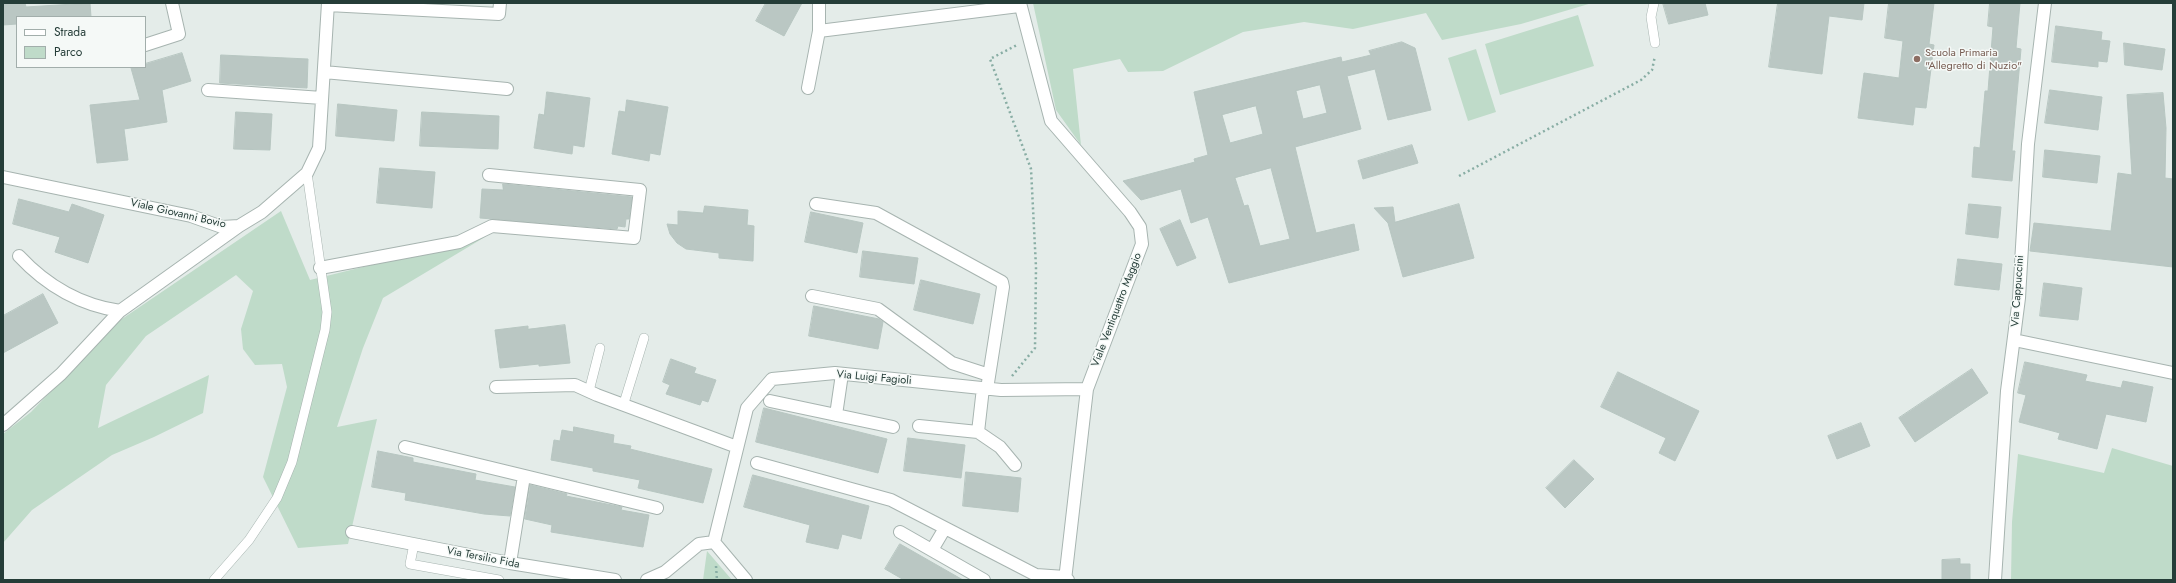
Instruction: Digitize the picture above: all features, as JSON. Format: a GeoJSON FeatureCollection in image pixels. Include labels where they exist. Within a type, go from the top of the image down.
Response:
{"type":"FeatureCollection","features":[{"type":"Feature","properties":{"kind":"street"},"geometry":{"type":"LineString","coordinates":[[146,45],[179,34],[172,3]]}},
{"type":"Feature","properties":{"kind":"street"},"geometry":{"type":"LineString","coordinates":[[328,4],[405,6],[499,14],[500,3]]}},
{"type":"Feature","properties":{"kind":"street"},"geometry":{"type":"LineString","coordinates":[[808,88],[819,31],[819,3]]}},
{"type":"Feature","properties":{"kind":"street","name":"Via Cappuccini"},"geometry":{"type":"LineString","coordinates":[[1995,580],[2008,391],[2019,298],[2028,144],[2045,3]]}},
{"type":"Feature","properties":{"kind":"street","name":"Viale Giovanni Bovio"},"geometry":{"type":"LineString","coordinates":[[3,177],[191,216],[222,227],[239,226],[262,212],[307,173],[319,148],[328,4]]}},
{"type":"Feature","properties":{"kind":"street"},"geometry":{"type":"LineString","coordinates":[[819,31],[1020,5]]}},
{"type":"Feature","properties":{"kind":"street","name":"Viale Ventiquattro Maggio"},"geometry":{"type":"LineString","coordinates":[[1020,5],[1051,121],[1130,212],[1140,227],[1142,244],[1087,389],[1066,579]]}},
{"type":"Feature","properties":{"kind":"street"},"geometry":{"type":"LineString","coordinates":[[324,72],[507,89]]}},
{"type":"Feature","properties":{"kind":"street"},"geometry":{"type":"LineString","coordinates":[[208,90],[322,98]]}},
{"type":"Feature","properties":{"kind":"street"},"geometry":{"type":"LineString","coordinates":[[320,268],[458,242],[492,226],[634,238],[640,190],[489,174]]}},
{"type":"Feature","properties":{"kind":"street"},"geometry":{"type":"LineString","coordinates":[[816,204],[876,213],[1002,282],[1003,286],[989,374],[985,388],[978,432]]}},
{"type":"Feature","properties":{"kind":"street"},"geometry":{"type":"LineString","coordinates":[[3,425],[61,374],[120,311],[239,226]]}},
{"type":"Feature","properties":{"kind":"street"},"geometry":{"type":"LineString","coordinates":[[19,256],[34,272],[72,298],[105,309],[120,311]]}},
{"type":"Feature","properties":{"kind":"street"},"geometry":{"type":"LineString","coordinates":[[812,296],[878,309],[952,363],[989,374]]}},
{"type":"Feature","properties":{"kind":"street"},"geometry":{"type":"LineString","coordinates":[[2014,340],[2173,373]]}},
{"type":"Feature","properties":{"kind":"street"},"geometry":{"type":"LineString","coordinates":[[836,415],[842,374]]}},
{"type":"Feature","properties":{"kind":"street","name":"Via Luigi Fagioli"},"geometry":{"type":"LineString","coordinates":[[714,542],[747,408],[772,379],[842,374],[1001,390],[1087,389]]}},
{"type":"Feature","properties":{"kind":"street"},"geometry":{"type":"LineString","coordinates":[[496,387],[575,385],[737,447]]}},
{"type":"Feature","properties":{"kind":"street"},"geometry":{"type":"LineString","coordinates":[[770,401],[893,426]]}},
{"type":"Feature","properties":{"kind":"street"},"geometry":{"type":"LineString","coordinates":[[919,426],[978,432],[1000,447],[1015,465]]}},
{"type":"Feature","properties":{"kind":"street"},"geometry":{"type":"LineString","coordinates":[[405,447],[657,508]]}},
{"type":"Feature","properties":{"kind":"street"},"geometry":{"type":"LineString","coordinates":[[757,463],[891,500],[1036,576],[1066,579]]}},
{"type":"Feature","properties":{"kind":"street"},"geometry":{"type":"LineString","coordinates":[[510,563],[524,476]]}},
{"type":"Feature","properties":{"kind":"street"},"geometry":{"type":"LineString","coordinates":[[932,550],[945,528]]}},
{"type":"Feature","properties":{"kind":"street","name":"Via Tersilio Fida"},"geometry":{"type":"LineString","coordinates":[[352,532],[510,563],[562,576],[615,580]]}},
{"type":"Feature","properties":{"kind":"street"},"geometry":{"type":"LineString","coordinates":[[900,532],[984,580]]}},
{"type":"Feature","properties":{"kind":"street"},"geometry":{"type":"LineString","coordinates":[[647,580],[665,572],[699,544],[714,542],[746,580]]}},
{"type":"Feature","properties":{"kind":"lane"},"geometry":{"type":"LineString","coordinates":[[1654,3],[1651,17],[1655,43]]}},
{"type":"Feature","properties":{"kind":"lane"},"geometry":{"type":"LineString","coordinates":[[214,580],[249,540],[278,498],[292,462],[325,330],[327,312],[307,173]]}},
{"type":"Feature","properties":{"kind":"lane"},"geometry":{"type":"LineString","coordinates":[[624,403],[644,338]]}},
{"type":"Feature","properties":{"kind":"lane"},"geometry":{"type":"LineString","coordinates":[[589,391],[600,348]]}},
{"type":"Feature","properties":{"kind":"lane"},"geometry":{"type":"LineString","coordinates":[[414,544],[410,564],[499,580]]}},
{"type":"Feature","properties":{"kind":"path"},"geometry":{"type":"LineString","coordinates":[[1001,390],[1035,348],[1036,267],[1031,169],[990,59],[1030,38]]}},
{"type":"Feature","properties":{"kind":"path"},"geometry":{"type":"LineString","coordinates":[[1459,176],[1640,80],[1652,70],[1655,58],[1655,43]]}},
{"type":"Feature","properties":{"kind":"green space"},"geometry":{"type":"Polygon","coordinates":[[[1033,3],[1592,3],[1521,24],[1442,40],[1426,13],[1353,29],[1304,22],[1243,32],[1163,71],[1128,72],[1120,59],[1073,69],[1081,145],[1056,110],[1033,3]]]}},
{"type":"Feature","properties":{"kind":"green space"},"geometry":{"type":"Polygon","coordinates":[[[1578,15],[1594,66],[1500,95],[1485,44],[1578,15]]]}},
{"type":"Feature","properties":{"kind":"green space"},"geometry":{"type":"Polygon","coordinates":[[[1476,49],[1496,112],[1468,121],[1448,58],[1476,49]]]}},
{"type":"Feature","properties":{"kind":"green space"},"geometry":{"type":"Polygon","coordinates":[[[281,211],[310,280],[485,237],[383,298],[363,348],[337,427],[377,419],[348,544],[298,548],[263,477],[287,387],[282,364],[255,365],[243,349],[241,329],[253,291],[236,275],[146,336],[106,385],[98,428],[209,375],[203,413],[154,437],[112,455],[32,510],[3,543],[3,434],[31,412],[119,321],[281,211]]]}},
{"type":"Feature","properties":{"kind":"green space"},"geometry":{"type":"Polygon","coordinates":[[[2112,448],[2173,466],[2173,580],[2011,580],[2012,522],[2018,454],[2104,473],[2112,448]]]}},
{"type":"Feature","properties":{"kind":"green space"},"geometry":{"type":"Polygon","coordinates":[[[707,551],[732,580],[703,580],[707,551]]]}},
{"type":"Feature","properties":{"kind":"building"},"geometry":{"type":"Polygon","coordinates":[[[3,3],[25,3],[26,7],[90,3],[91,16],[16,16],[16,24],[3,25],[3,3]]]}},
{"type":"Feature","properties":{"kind":"building"},"geometry":{"type":"Polygon","coordinates":[[[766,3],[802,3],[784,36],[756,21],[766,3]]]}},
{"type":"Feature","properties":{"kind":"building"},"geometry":{"type":"Polygon","coordinates":[[[1663,3],[1705,3],[1708,15],[1669,24],[1663,3]]]}},
{"type":"Feature","properties":{"kind":"building"},"geometry":{"type":"Polygon","coordinates":[[[1778,3],[1864,3],[1862,20],[1829,16],[1822,74],[1769,67],[1778,3]]]}},
{"type":"Feature","properties":{"kind":"building","name":"Scuola Primaria \"Allegretto di Nuzio\""},"geometry":{"type":"Polygon","coordinates":[[[1889,3],[1934,3],[1929,44],[1934,45],[1926,108],[1915,107],[1913,125],[1858,118],[1864,73],[1899,78],[1903,41],[1885,38],[1889,3]]]}},
{"type":"Feature","properties":{"kind":"building"},"geometry":{"type":"Polygon","coordinates":[[[1990,3],[2020,3],[2016,48],[2021,49],[2012,151],[2015,151],[2012,181],[1972,177],[1974,147],[1980,148],[1985,91],[1988,91],[1993,27],[1988,26],[1990,3]]]}},
{"type":"Feature","properties":{"kind":"building"},"geometry":{"type":"Polygon","coordinates":[[[2056,26],[2102,32],[2101,40],[2110,41],[2107,62],[2098,61],[2098,67],[2052,62],[2056,26]]]}},
{"type":"Feature","properties":{"kind":"building"},"geometry":{"type":"Polygon","coordinates":[[[1402,42],[1415,48],[1431,110],[1388,120],[1375,69],[1347,76],[1361,129],[1295,147],[1316,233],[1354,224],[1359,250],[1229,283],[1208,217],[1191,223],[1181,189],[1141,200],[1123,181],[1195,162],[1194,159],[1208,155],[1194,92],[1341,57],[1342,62],[1371,55],[1369,51],[1402,42]],[[1320,85],[1296,91],[1303,119],[1327,113],[1320,85]],[[1256,106],[1222,115],[1230,143],[1263,134],[1256,106]],[[1271,168],[1235,178],[1244,206],[1248,205],[1260,246],[1290,239],[1271,168]]]}},
{"type":"Feature","properties":{"kind":"building"},"geometry":{"type":"Polygon","coordinates":[[[2124,43],[2165,49],[2162,70],[2125,65],[2124,43]]]}},
{"type":"Feature","properties":{"kind":"building"},"geometry":{"type":"Polygon","coordinates":[[[182,53],[191,81],[162,90],[167,122],[124,129],[128,160],[97,163],[90,105],[140,100],[131,68],[146,68],[146,64],[182,53]]]}},
{"type":"Feature","properties":{"kind":"building"},"geometry":{"type":"Polygon","coordinates":[[[221,55],[308,59],[307,88],[220,83],[221,55]]]}},
{"type":"Feature","properties":{"kind":"building"},"geometry":{"type":"Polygon","coordinates":[[[2050,90],[2102,97],[2098,130],[2045,123],[2050,90]]]}},
{"type":"Feature","properties":{"kind":"building"},"geometry":{"type":"Polygon","coordinates":[[[547,92],[590,98],[584,147],[573,145],[572,154],[534,148],[539,114],[544,115],[547,92]]]}},
{"type":"Feature","properties":{"kind":"building"},"geometry":{"type":"Polygon","coordinates":[[[2163,93],[2166,128],[2165,178],[2173,179],[2173,267],[2030,251],[2034,223],[2111,231],[2118,173],[2132,175],[2127,95],[2163,93]]]}},
{"type":"Feature","properties":{"kind":"building"},"geometry":{"type":"Polygon","coordinates":[[[627,100],[668,107],[660,155],[650,153],[649,161],[612,154],[619,111],[625,112],[627,100]]]}},
{"type":"Feature","properties":{"kind":"building"},"geometry":{"type":"Polygon","coordinates":[[[338,104],[397,110],[394,141],[336,136],[338,104]]]}},
{"type":"Feature","properties":{"kind":"building"},"geometry":{"type":"Polygon","coordinates":[[[236,112],[272,114],[270,150],[234,149],[236,112]]]}},
{"type":"Feature","properties":{"kind":"building"},"geometry":{"type":"Polygon","coordinates":[[[422,112],[499,116],[498,149],[420,146],[422,112]]]}},
{"type":"Feature","properties":{"kind":"building"},"geometry":{"type":"Polygon","coordinates":[[[1412,145],[1418,163],[1363,179],[1358,161],[1412,145]]]}},
{"type":"Feature","properties":{"kind":"building"},"geometry":{"type":"Polygon","coordinates":[[[2045,150],[2100,156],[2097,183],[2043,177],[2045,150]]]}},
{"type":"Feature","properties":{"kind":"building"},"geometry":{"type":"Polygon","coordinates":[[[380,168],[435,172],[432,208],[377,203],[380,168]]]}},
{"type":"Feature","properties":{"kind":"building"},"geometry":{"type":"Polygon","coordinates":[[[503,184],[632,197],[629,219],[626,219],[625,227],[618,226],[617,229],[480,218],[482,189],[503,190],[503,184]]]}},
{"type":"Feature","properties":{"kind":"building"},"geometry":{"type":"Polygon","coordinates":[[[19,199],[69,212],[72,204],[104,215],[88,263],[55,252],[60,237],[13,224],[19,199]]]}},
{"type":"Feature","properties":{"kind":"building"},"geometry":{"type":"Polygon","coordinates":[[[1459,204],[1474,258],[1403,277],[1388,223],[1374,208],[1393,207],[1395,222],[1459,204]]]}},
{"type":"Feature","properties":{"kind":"building"},"geometry":{"type":"Polygon","coordinates":[[[1969,204],[2001,207],[1998,238],[1966,234],[1969,204]]]}},
{"type":"Feature","properties":{"kind":"building"},"geometry":{"type":"Polygon","coordinates":[[[705,206],[748,210],[747,225],[754,226],[753,261],[719,258],[719,253],[686,249],[677,243],[670,234],[667,224],[678,225],[678,211],[703,213],[705,206]]]}},
{"type":"Feature","properties":{"kind":"building"},"geometry":{"type":"Polygon","coordinates":[[[811,212],[863,223],[857,253],[805,242],[811,212]]]}},
{"type":"Feature","properties":{"kind":"building"},"geometry":{"type":"Polygon","coordinates":[[[1180,220],[1196,258],[1177,266],[1160,229],[1180,220]]]}},
{"type":"Feature","properties":{"kind":"building"},"geometry":{"type":"Polygon","coordinates":[[[863,251],[918,258],[914,284],[860,277],[863,251]]]}},
{"type":"Feature","properties":{"kind":"building"},"geometry":{"type":"Polygon","coordinates":[[[1958,259],[2002,264],[1999,290],[1955,285],[1958,259]]]}},
{"type":"Feature","properties":{"kind":"building"},"geometry":{"type":"Polygon","coordinates":[[[921,280],[980,294],[973,324],[914,310],[921,280]]]}},
{"type":"Feature","properties":{"kind":"building"},"geometry":{"type":"Polygon","coordinates":[[[2044,283],[2082,288],[2078,320],[2040,316],[2044,283]]]}},
{"type":"Feature","properties":{"kind":"building"},"geometry":{"type":"Polygon","coordinates":[[[43,294],[58,323],[3,353],[3,316],[43,294]]]}},
{"type":"Feature","properties":{"kind":"building"},"geometry":{"type":"Polygon","coordinates":[[[814,306],[879,319],[883,322],[878,349],[809,336],[814,306]]]}},
{"type":"Feature","properties":{"kind":"building"},"geometry":{"type":"Polygon","coordinates":[[[565,325],[570,363],[539,366],[539,364],[500,368],[495,330],[528,326],[528,329],[565,325]]]}},
{"type":"Feature","properties":{"kind":"building"},"geometry":{"type":"Polygon","coordinates":[[[671,359],[696,368],[694,373],[716,380],[708,402],[702,400],[700,405],[666,394],[670,385],[663,382],[671,359]]]}},
{"type":"Feature","properties":{"kind":"building"},"geometry":{"type":"Polygon","coordinates":[[[2025,362],[2087,375],[2085,381],[2121,388],[2123,381],[2153,387],[2146,422],[2106,414],[2097,449],[2058,439],[2060,433],[2019,422],[2026,395],[2018,393],[2025,362]]]}},
{"type":"Feature","properties":{"kind":"building"},"geometry":{"type":"Polygon","coordinates":[[[1972,369],[1988,393],[1915,442],[1899,418],[1972,369]]]}},
{"type":"Feature","properties":{"kind":"building"},"geometry":{"type":"Polygon","coordinates":[[[1618,372],[1699,411],[1675,461],[1659,453],[1666,438],[1601,407],[1618,372]]]}},
{"type":"Feature","properties":{"kind":"building"},"geometry":{"type":"Polygon","coordinates":[[[764,408],[887,439],[878,473],[756,442],[764,408]]]}},
{"type":"Feature","properties":{"kind":"building"},"geometry":{"type":"Polygon","coordinates":[[[1861,423],[1870,446],[1837,459],[1828,436],[1861,423]]]}},
{"type":"Feature","properties":{"kind":"building"},"geometry":{"type":"Polygon","coordinates":[[[574,427],[614,435],[613,443],[631,446],[630,449],[712,469],[703,503],[638,488],[640,480],[593,471],[593,468],[551,460],[554,440],[560,441],[562,430],[573,432],[574,427]]]}},
{"type":"Feature","properties":{"kind":"building"},"geometry":{"type":"Polygon","coordinates":[[[908,438],[965,445],[961,478],[904,471],[908,438]]]}},
{"type":"Feature","properties":{"kind":"building"},"geometry":{"type":"Polygon","coordinates":[[[378,451],[413,458],[413,462],[476,474],[475,480],[515,487],[510,516],[484,514],[405,500],[406,493],[372,487],[378,451]]]}},
{"type":"Feature","properties":{"kind":"building"},"geometry":{"type":"Polygon","coordinates":[[[1574,460],[1594,479],[1565,508],[1546,488],[1574,460]]]}},
{"type":"Feature","properties":{"kind":"building"},"geometry":{"type":"Polygon","coordinates":[[[966,472],[1021,478],[1018,512],[963,506],[966,472]]]}},
{"type":"Feature","properties":{"kind":"building"},"geometry":{"type":"Polygon","coordinates":[[[753,475],[869,506],[861,539],[842,534],[838,549],[806,542],[810,525],[744,507],[753,475]]]}},
{"type":"Feature","properties":{"kind":"building"},"geometry":{"type":"Polygon","coordinates":[[[530,485],[567,494],[566,496],[622,507],[621,510],[649,515],[643,547],[551,532],[552,525],[525,519],[530,485]]]}},
{"type":"Feature","properties":{"kind":"building"},"geometry":{"type":"Polygon","coordinates":[[[900,544],[963,580],[904,580],[885,569],[900,544]]]}},
{"type":"Feature","properties":{"kind":"building"},"geometry":{"type":"Polygon","coordinates":[[[1960,559],[1960,564],[1970,564],[1970,580],[1942,580],[1942,560],[1960,559]]]}},
{"type":"Feature","properties":{"kind":"place","name":"Scuola Primaria \"Allegretto di Nuzio\""},"geometry":{"type":"Point","coordinates":[1917,59]}}]}
